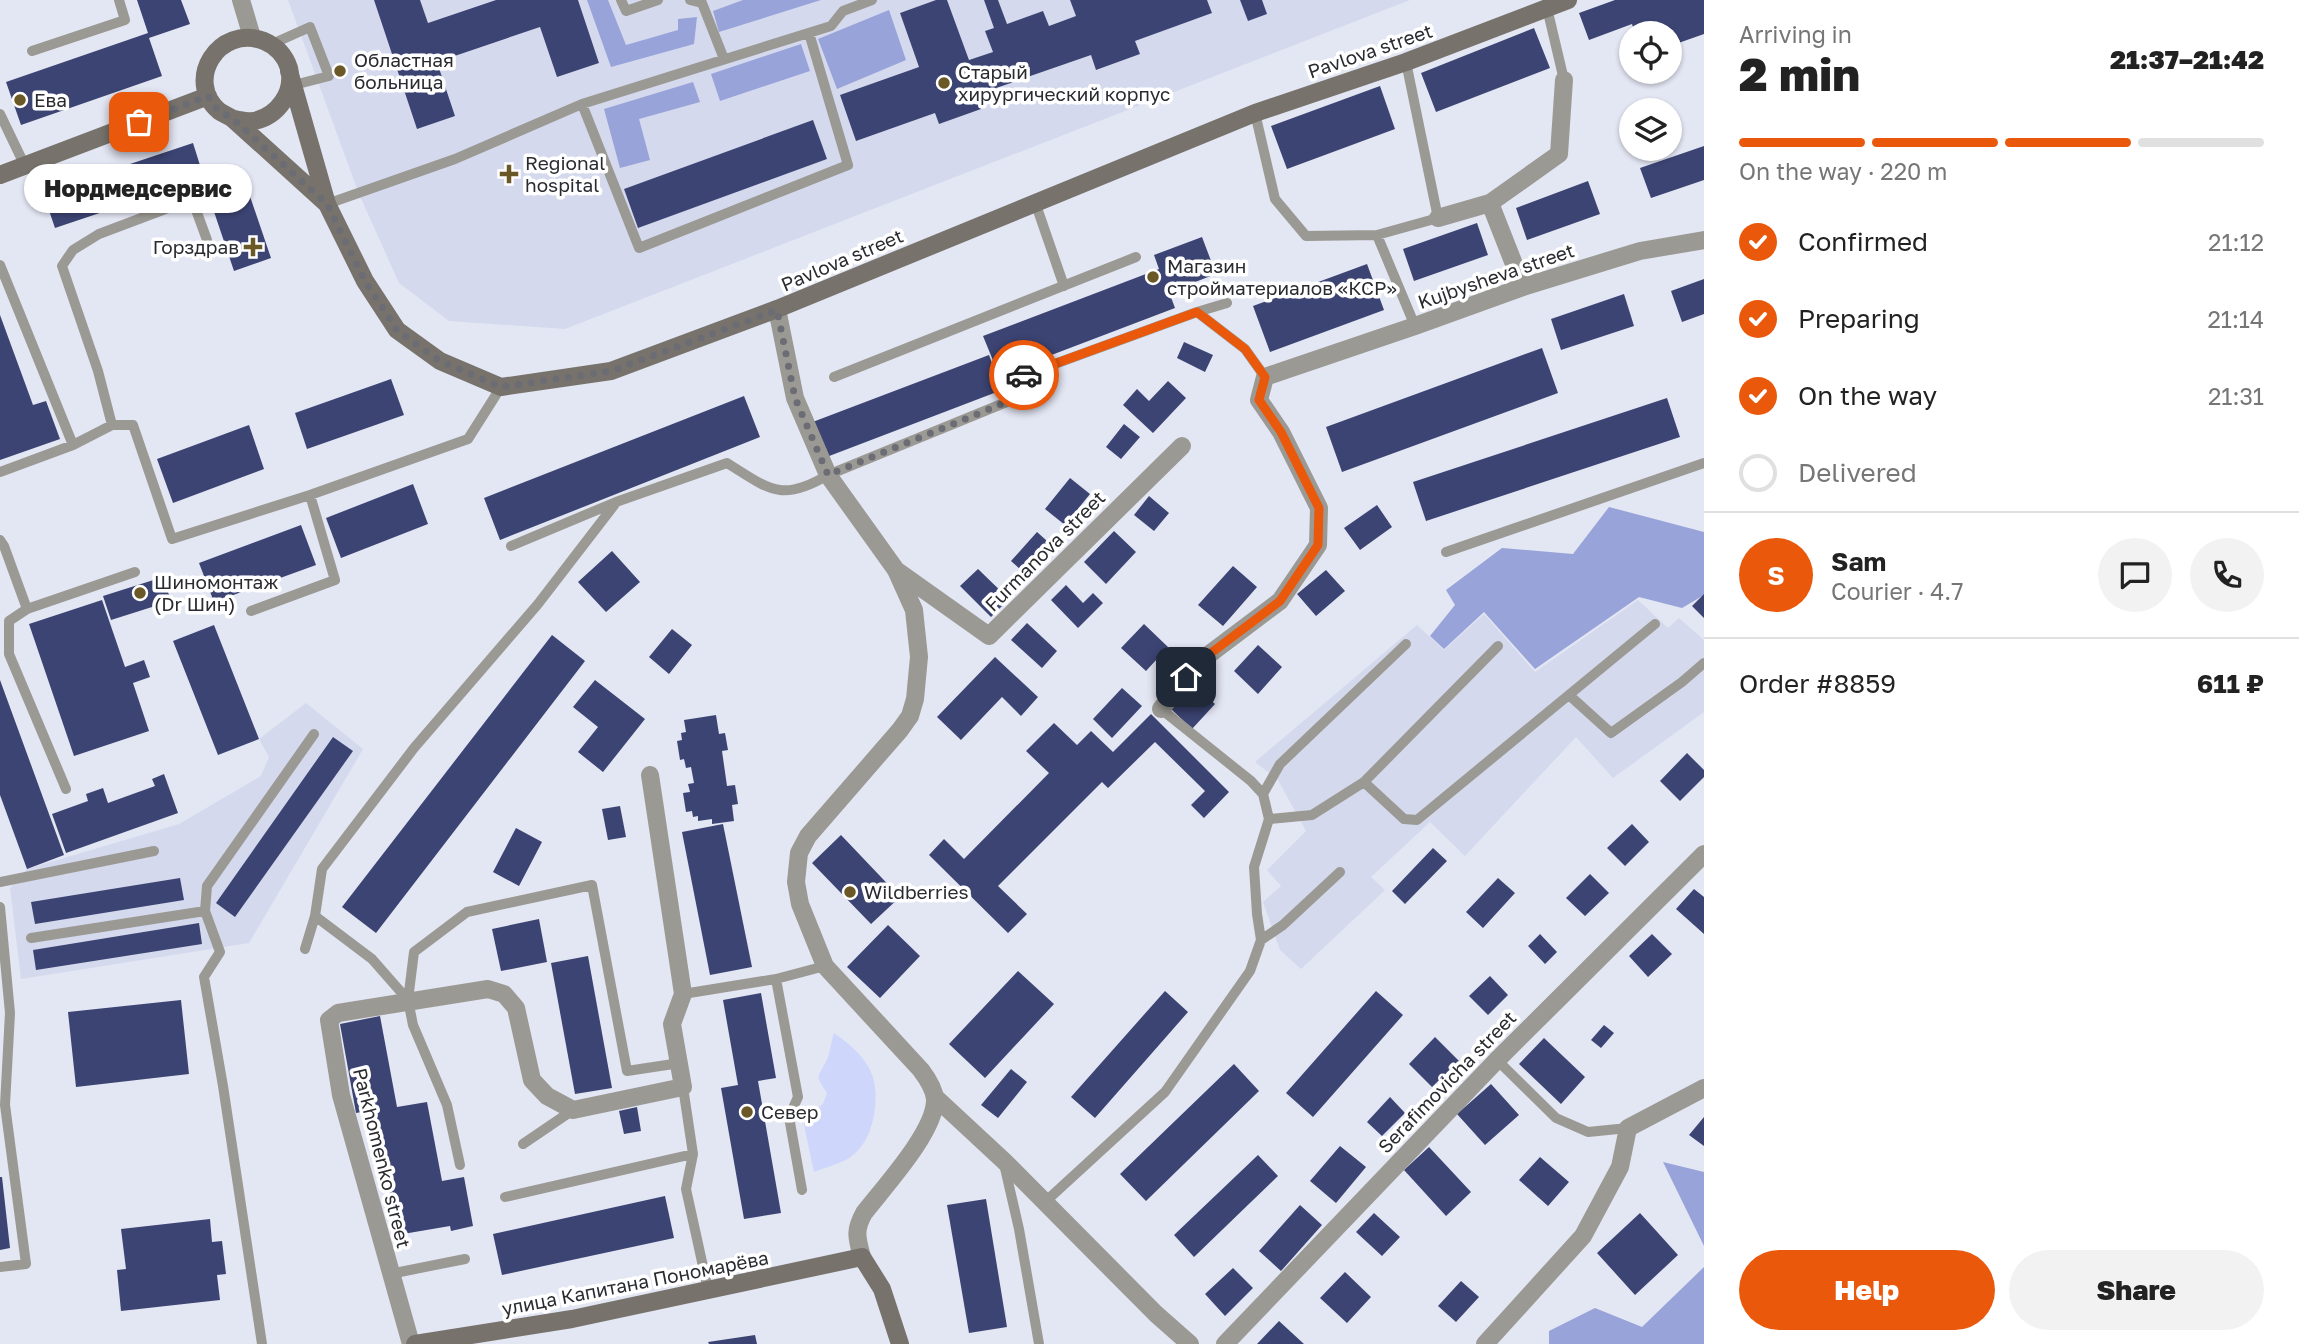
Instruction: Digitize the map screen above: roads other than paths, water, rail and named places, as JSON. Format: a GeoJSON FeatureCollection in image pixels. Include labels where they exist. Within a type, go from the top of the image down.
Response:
{"type":"FeatureCollection","features":[{"type":"Feature","properties":{"kind":"street"},"geometry":{"type":"LineString","coordinates":[[241,0],[252,37]]}},
{"type":"Feature","properties":{"kind":"street","name":"Pavlova street"},"geometry":{"type":"LineString","coordinates":[[501,387],[611,371],[777,310],[1255,113],[1406,62],[1568,0]]}},
{"type":"Feature","properties":{"kind":"street"},"geometry":{"type":"LineString","coordinates":[[327,204],[233,119],[218,110],[208,96],[205,78],[209,61],[220,46],[235,38],[252,37],[272,44],[284,57],[327,204],[365,281],[397,330],[440,361],[501,387]]}},
{"type":"Feature","properties":{"kind":"street"},"geometry":{"type":"LineString","coordinates":[[233,119],[251,122],[268,117],[280,107],[292,78]]}},
{"type":"Feature","properties":{"kind":"street"},"geometry":{"type":"LineString","coordinates":[[1438,218],[1490,203],[1559,154],[1564,80]]}},
{"type":"Feature","properties":{"kind":"street"},"geometry":{"type":"LineString","coordinates":[[0,175],[208,96]]}},
{"type":"Feature","properties":{"kind":"street"},"geometry":{"type":"LineString","coordinates":[[1490,203],[1524,287]]}},
{"type":"Feature","properties":{"kind":"street","name":"Kujbysheva street"},"geometry":{"type":"LineString","coordinates":[[1265,377],[1524,287],[1640,251],[1704,240]]}},
{"type":"Feature","properties":{"kind":"street"},"geometry":{"type":"LineString","coordinates":[[777,310],[795,398],[828,475],[896,570],[914,610],[919,657],[915,699],[910,716],[808,836],[799,853],[796,882],[800,904],[825,966],[921,1070],[939,1108],[1004,1161],[1156,1314],[1190,1344]]}},
{"type":"Feature","properties":{"kind":"street"},"geometry":{"type":"LineString","coordinates":[[1161,709],[1199,662],[1280,601],[1318,545],[1319,508],[1281,432],[1259,400],[1265,377]]}},
{"type":"Feature","properties":{"kind":"street","name":"Furmanova street"},"geometry":{"type":"LineString","coordinates":[[896,570],[989,636],[1182,446]]}},
{"type":"Feature","properties":{"kind":"street"},"geometry":{"type":"LineString","coordinates":[[573,1110],[683,1087],[672,1024],[683,994],[650,775]]}},
{"type":"Feature","properties":{"kind":"street","name":"Serafimovicha street"},"geometry":{"type":"LineString","coordinates":[[1225,1344],[1497,1060],[1704,854]]}},
{"type":"Feature","properties":{"kind":"street","name":"Parkhomenko street"},"geometry":{"type":"LineString","coordinates":[[413,1344],[390,1275],[341,1096],[329,1020],[338,1013],[408,1000],[488,989],[504,994],[516,1008],[532,1080],[547,1096],[573,1110]]}},
{"type":"Feature","properties":{"kind":"street"},"geometry":{"type":"LineString","coordinates":[[1485,1344],[1583,1236],[1620,1167],[1628,1128],[1704,1087]]}},
{"type":"Feature","properties":{"kind":"street"},"geometry":{"type":"LineString","coordinates":[[900,1344],[882,1289],[862,1257],[857,1237],[858,1225],[864,1213],[925,1132],[939,1108]]}},
{"type":"Feature","properties":{"kind":"street","name":"улица Капитана Пономарёва"},"geometry":{"type":"LineString","coordinates":[[413,1344],[459,1341],[862,1257]]}},
{"type":"Feature","properties":{"kind":"lane"},"geometry":{"type":"LineString","coordinates":[[32,51],[125,20],[119,0]]}},
{"type":"Feature","properties":{"kind":"lane"},"geometry":{"type":"LineString","coordinates":[[621,0],[626,11],[658,0]]}},
{"type":"Feature","properties":{"kind":"lane"},"geometry":{"type":"LineString","coordinates":[[690,0],[702,3],[724,59]]}},
{"type":"Feature","properties":{"kind":"lane"},"geometry":{"type":"LineString","coordinates":[[327,204],[455,159],[582,104],[831,26],[841,5],[872,0]]}},
{"type":"Feature","properties":{"kind":"lane"},"geometry":{"type":"LineString","coordinates":[[1547,8],[1564,80]]}},
{"type":"Feature","properties":{"kind":"lane"},"geometry":{"type":"LineString","coordinates":[[272,44],[310,27],[329,76],[292,78]]}},
{"type":"Feature","properties":{"kind":"lane"},"geometry":{"type":"LineString","coordinates":[[582,104],[639,248],[848,165],[810,33]]}},
{"type":"Feature","properties":{"kind":"lane"},"geometry":{"type":"LineString","coordinates":[[1255,113],[1275,199],[1306,236],[1377,235],[1438,218],[1406,62]]}},
{"type":"Feature","properties":{"kind":"lane"},"geometry":{"type":"LineString","coordinates":[[0,114],[25,166]]}},
{"type":"Feature","properties":{"kind":"lane"},"geometry":{"type":"LineString","coordinates":[[112,425],[98,371],[62,266],[73,250],[99,234],[192,199],[207,240]]}},
{"type":"Feature","properties":{"kind":"lane"},"geometry":{"type":"LineString","coordinates":[[1035,202],[1064,286]]}},
{"type":"Feature","properties":{"kind":"lane"},"geometry":{"type":"LineString","coordinates":[[1377,235],[1415,327]]}},
{"type":"Feature","properties":{"kind":"lane"},"geometry":{"type":"LineString","coordinates":[[834,377],[1136,257]]}},
{"type":"Feature","properties":{"kind":"lane"},"geometry":{"type":"LineString","coordinates":[[0,265],[73,445]]}},
{"type":"Feature","properties":{"kind":"lane"},"geometry":{"type":"LineString","coordinates":[[511,546],[616,502],[727,463],[765,486],[787,492],[807,488],[828,475],[1014,399],[1008,381],[1227,303]]}},
{"type":"Feature","properties":{"kind":"lane"},"geometry":{"type":"LineString","coordinates":[[1197,312],[1245,349],[1265,377]]}},
{"type":"Feature","properties":{"kind":"lane"},"geometry":{"type":"LineString","coordinates":[[0,472],[73,445],[112,425],[133,425],[172,539],[310,495],[468,439],[501,387]]}},
{"type":"Feature","properties":{"kind":"lane"},"geometry":{"type":"LineString","coordinates":[[1446,552],[1704,463]]}},
{"type":"Feature","properties":{"kind":"lane"},"geometry":{"type":"LineString","coordinates":[[251,611],[335,580],[310,495]]}},
{"type":"Feature","properties":{"kind":"lane"},"geometry":{"type":"LineString","coordinates":[[305,949],[316,916],[322,869],[414,748],[538,604],[616,502]]}},
{"type":"Feature","properties":{"kind":"lane"},"geometry":{"type":"LineString","coordinates":[[0,540],[27,609]]}},
{"type":"Feature","properties":{"kind":"lane"},"geometry":{"type":"LineString","coordinates":[[66,789],[9,654],[9,621],[27,609],[135,572]]}},
{"type":"Feature","properties":{"kind":"lane"},"geometry":{"type":"LineString","coordinates":[[1364,782],[1404,818],[1417,820],[1655,624]]}},
{"type":"Feature","properties":{"kind":"lane"},"geometry":{"type":"LineString","coordinates":[[1263,794],[1280,764],[1406,644]]}},
{"type":"Feature","properties":{"kind":"lane"},"geometry":{"type":"LineString","coordinates":[[1269,819],[1312,815],[1364,782],[1498,646]]}},
{"type":"Feature","properties":{"kind":"lane"},"geometry":{"type":"LineString","coordinates":[[1569,695],[1611,733],[1704,663]]}},
{"type":"Feature","properties":{"kind":"lane"},"geometry":{"type":"LineString","coordinates":[[1045,1202],[1165,1092],[1250,971],[1261,940],[1254,867],[1269,819],[1263,794],[1251,781],[1161,709]]}},
{"type":"Feature","properties":{"kind":"lane"},"geometry":{"type":"LineString","coordinates":[[262,1344],[204,977],[220,952],[205,911],[207,886],[314,734]]}},
{"type":"Feature","properties":{"kind":"lane"},"geometry":{"type":"LineString","coordinates":[[0,882],[153,851]]}},
{"type":"Feature","properties":{"kind":"lane"},"geometry":{"type":"LineString","coordinates":[[1261,940],[1283,925],[1340,872]]}},
{"type":"Feature","properties":{"kind":"lane"},"geometry":{"type":"LineString","coordinates":[[460,1165],[447,1105],[412,1026],[408,1000],[414,952],[467,912],[592,885],[626,1071],[680,1063]]}},
{"type":"Feature","properties":{"kind":"lane"},"geometry":{"type":"LineString","coordinates":[[0,907],[10,1013],[3,1108],[26,1264],[0,1267]]}},
{"type":"Feature","properties":{"kind":"lane"},"geometry":{"type":"LineString","coordinates":[[31,938],[205,911]]}},
{"type":"Feature","properties":{"kind":"lane"},"geometry":{"type":"LineString","coordinates":[[316,916],[372,959],[408,1000]]}},
{"type":"Feature","properties":{"kind":"lane"},"geometry":{"type":"LineString","coordinates":[[683,994],[776,979],[825,966]]}},
{"type":"Feature","properties":{"kind":"lane"},"geometry":{"type":"LineString","coordinates":[[776,979],[798,1097],[789,1117],[802,1190]]}},
{"type":"Feature","properties":{"kind":"lane"},"geometry":{"type":"LineString","coordinates":[[1497,1060],[1556,1118],[1588,1132],[1628,1128]]}},
{"type":"Feature","properties":{"kind":"lane"},"geometry":{"type":"LineString","coordinates":[[683,1087],[694,1154],[686,1189],[708,1289]]}},
{"type":"Feature","properties":{"kind":"lane"},"geometry":{"type":"LineString","coordinates":[[523,1144],[573,1110]]}},
{"type":"Feature","properties":{"kind":"lane"},"geometry":{"type":"LineString","coordinates":[[505,1197],[694,1154]]}},
{"type":"Feature","properties":{"kind":"lane"},"geometry":{"type":"LineString","coordinates":[[1004,1161],[1039,1344]]}},
{"type":"Feature","properties":{"kind":"lane"},"geometry":{"type":"LineString","coordinates":[[390,1275],[465,1259]]}},
{"type":"Feature","properties":{"kind":"place","name":"Областная больница"},"geometry":{"type":"Point","coordinates":[340,71]}},
{"type":"Feature","properties":{"kind":"place","name":"Старый хирургический корпус"},"geometry":{"type":"Point","coordinates":[944,83]}},
{"type":"Feature","properties":{"kind":"place","name":"Ева"},"geometry":{"type":"Point","coordinates":[20,100]}},
{"type":"Feature","properties":{"kind":"place","name":"Нордмедсервис"},"geometry":{"type":"Point","coordinates":[139,122]}},
{"type":"Feature","properties":{"kind":"place","name":"Regional hospital"},"geometry":{"type":"Point","coordinates":[509,174]}},
{"type":"Feature","properties":{"kind":"place","name":"Горздрав"},"geometry":{"type":"Point","coordinates":[253,247]}},
{"type":"Feature","properties":{"kind":"place","name":"Магазин стройматериалов «КСР»"},"geometry":{"type":"Point","coordinates":[1153,277]}},
{"type":"Feature","properties":{"kind":"place","name":"Шиномонтаж (Dr Шин)"},"geometry":{"type":"Point","coordinates":[140,593]}},
{"type":"Feature","properties":{"kind":"place","name":"Wildberries"},"geometry":{"type":"Point","coordinates":[850,892]}},
{"type":"Feature","properties":{"kind":"place","name":"Север"},"geometry":{"type":"Point","coordinates":[747,1112]}}]}
